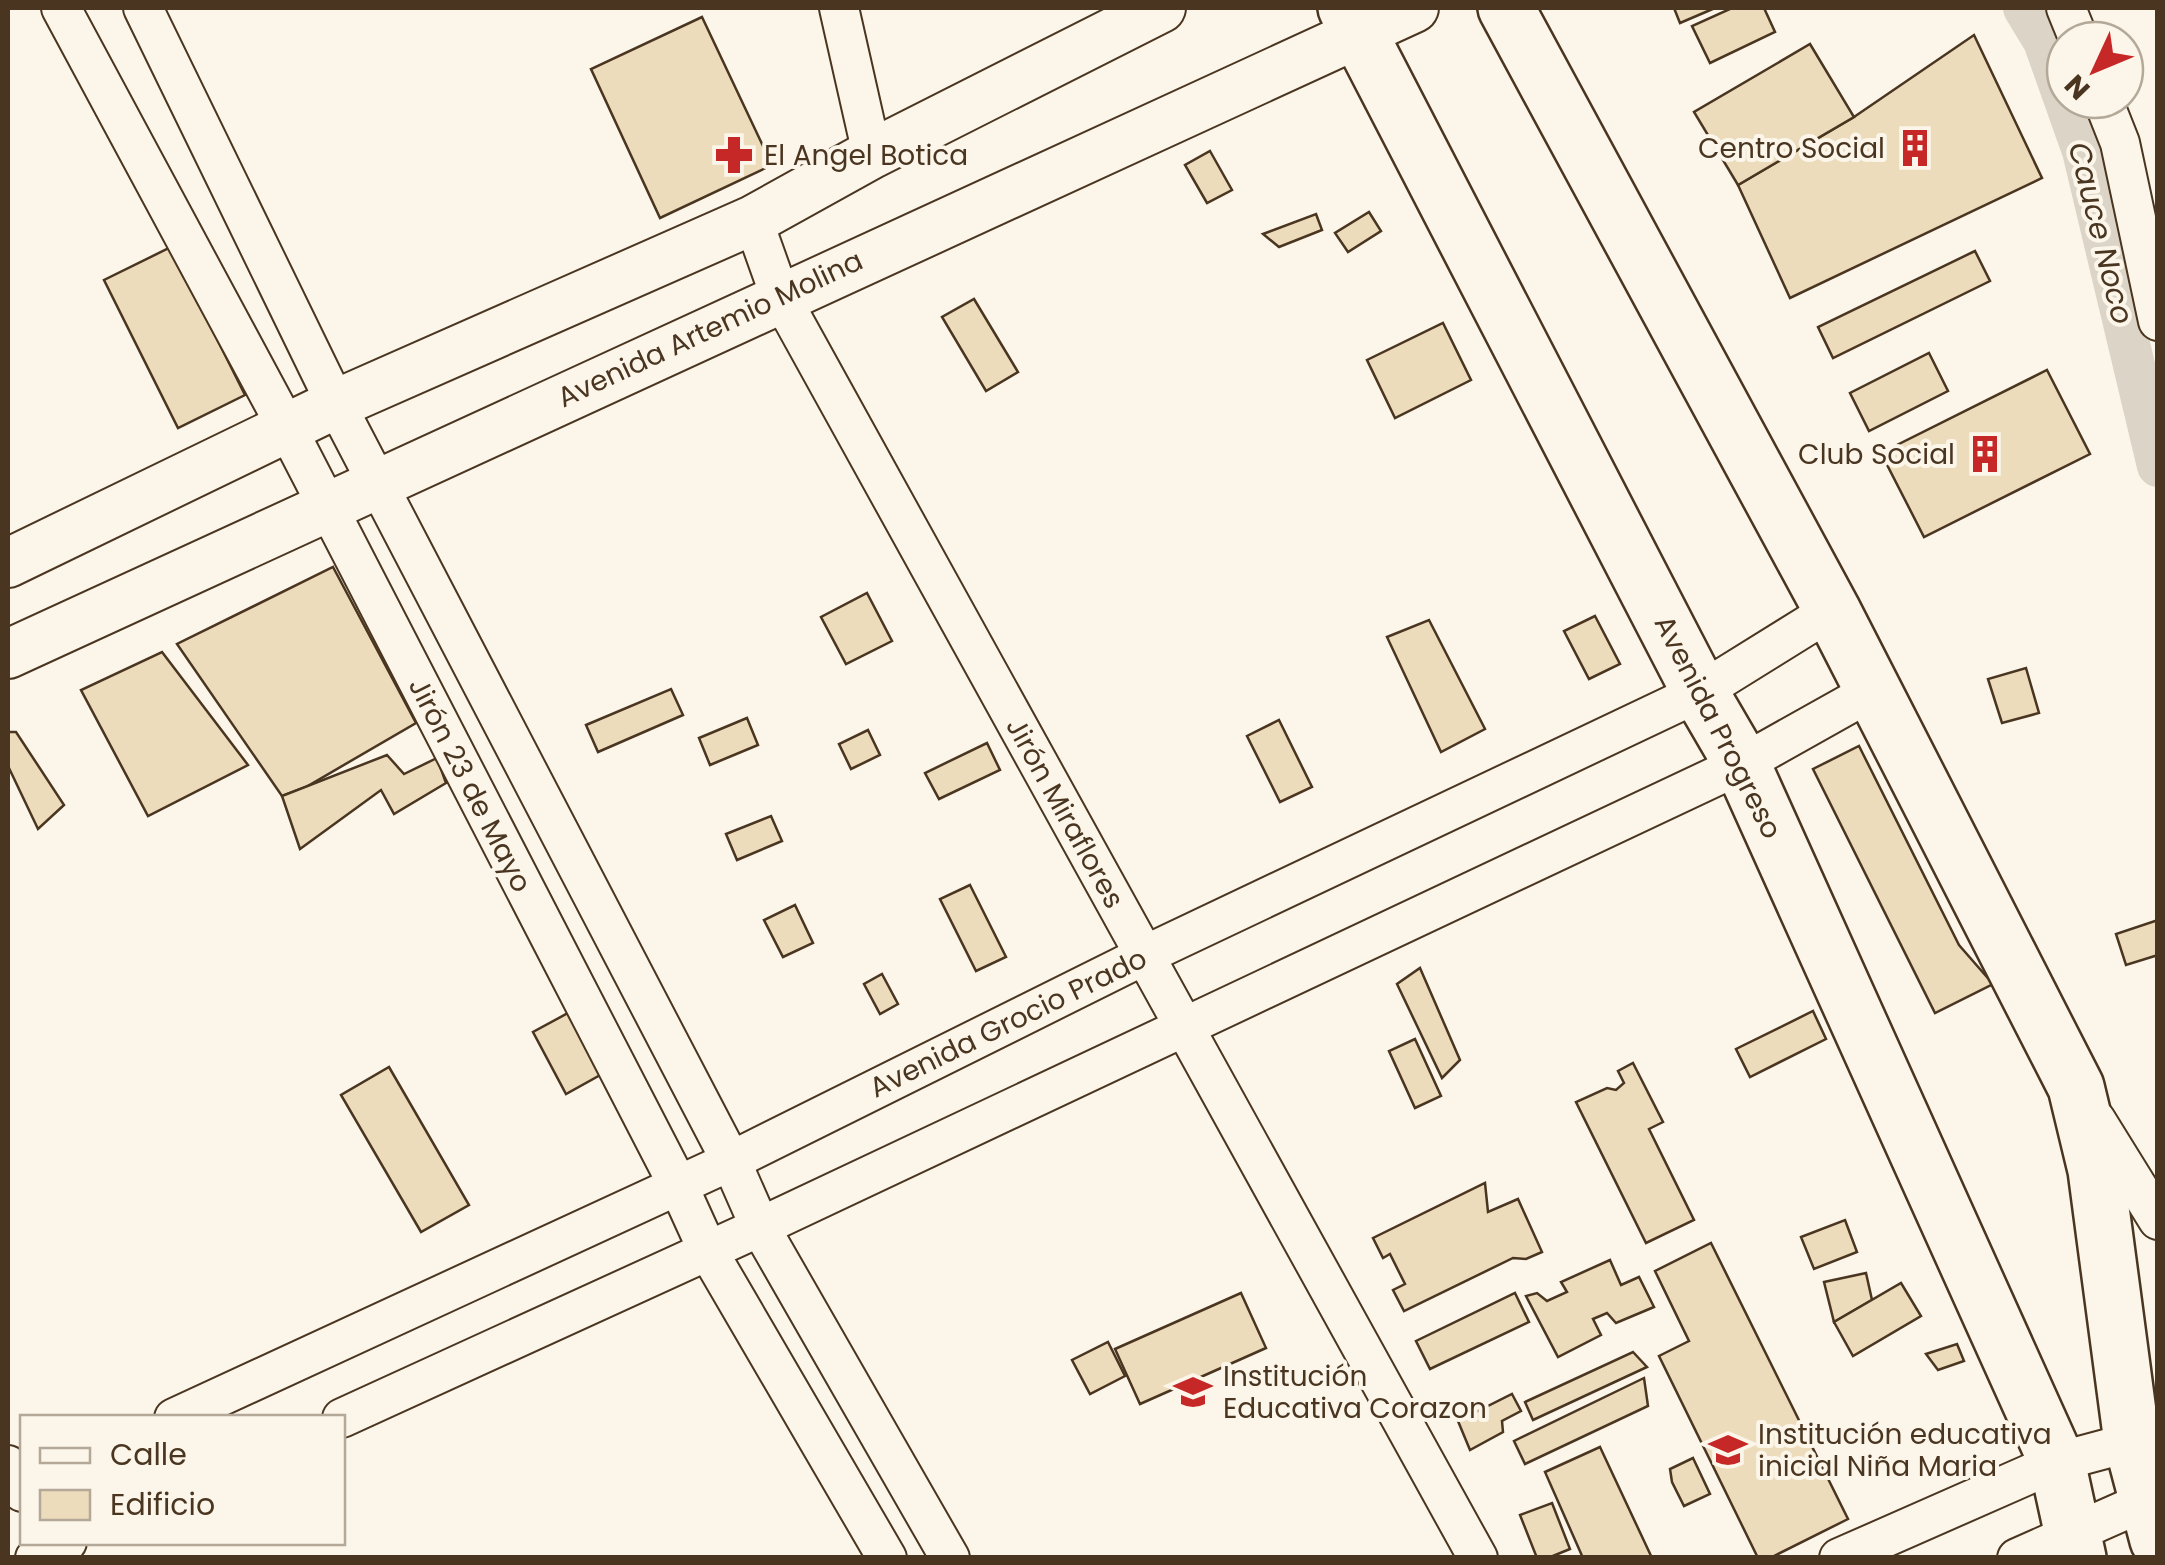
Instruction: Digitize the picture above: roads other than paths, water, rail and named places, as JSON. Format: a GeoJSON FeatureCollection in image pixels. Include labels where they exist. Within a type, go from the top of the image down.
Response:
{"type":"FeatureCollection","features":[{"type":"Feature","properties":{"kind":"highway"},"geometry":{"type":"LineString","coordinates":[[1506,8],[1832,610],[2076,1087],[2096,1170],[2145,1439],[2153,1520]]}},
{"type":"Feature","properties":{"kind":"highway","name":"Avenida Progreso"},"geometry":{"type":"LineString","coordinates":[[1353,20],[1700,692],[1742,764],[2057,1462],[2075,1545]]}},
{"type":"Feature","properties":{"kind":"street","name":"Jirón 23 de Mayo"},"geometry":{"type":"LineString","coordinates":[[61,8],[288,428],[708,1251],[886,1558]]}},
{"type":"Feature","properties":{"kind":"street","name":"Jirón 23 de Mayo"},"geometry":{"type":"LineString","coordinates":[[142,8],[336,404],[732,1161],[760,1226],[950,1558]]}},
{"type":"Feature","properties":{"kind":"street"},"geometry":{"type":"LineString","coordinates":[[839,8],[872,154]]}},
{"type":"Feature","properties":{"kind":"street"},"geometry":{"type":"LineString","coordinates":[[8,563],[336,404],[753,220],[872,154],[1161,8]]}},
{"type":"Feature","properties":{"kind":"street","name":"Avenida Artemio Molina"},"geometry":{"type":"LineString","coordinates":[[8,654],[780,296],[1353,20],[1414,8]]}},
{"type":"Feature","properties":{"kind":"street"},"geometry":{"type":"LineString","coordinates":[[2110,120],[2120,143],[2158,321]]}},
{"type":"Feature","properties":{"kind":"street","name":"Jirón Miraflores"},"geometry":{"type":"LineString","coordinates":[[753,220],[780,296],[1478,1558]]}},
{"type":"Feature","properties":{"kind":"street","name":"Avenida Grocio Prado"},"geometry":{"type":"LineString","coordinates":[[181,1415],[732,1161],[1144,956],[1700,692],[1832,610]]}},
{"type":"Feature","properties":{"kind":"street"},"geometry":{"type":"LineString","coordinates":[[345,1417],[708,1251],[1742,764],[1874,690]]}},
{"type":"Feature","properties":{"kind":"street"},"geometry":{"type":"LineString","coordinates":[[2076,1087],[2158,1220]]}},
{"type":"Feature","properties":{"kind":"street"},"geometry":{"type":"LineString","coordinates":[[1840,1558],[2057,1462],[2145,1439]]}},
{"type":"Feature","properties":{"kind":"street"},"geometry":{"type":"LineString","coordinates":[[2017,1558],[2075,1545],[2153,1520]]}},
{"type":"Feature","properties":{"kind":"waterway","name":"Cauce Noco"},"geometry":{"type":"LineString","coordinates":[[2024,8],[2044,41],[2083,151],[2158,466]]}},
{"type":"Feature","properties":{"kind":"place","name":"Centro Social"},"geometry":{"type":"Point","coordinates":[1915,148]}},
{"type":"Feature","properties":{"kind":"place","name":"El Angel Botica"},"geometry":{"type":"Point","coordinates":[734,155]}},
{"type":"Feature","properties":{"kind":"place","name":"Club Social"},"geometry":{"type":"Point","coordinates":[1985,454]}},
{"type":"Feature","properties":{"kind":"place","name":"Institución Educativa Corazon"},"geometry":{"type":"Point","coordinates":[1193,1392]}},
{"type":"Feature","properties":{"kind":"place","name":"Institución educativa inicial Niña Maria"},"geometry":{"type":"Point","coordinates":[1728,1450]}}]}
